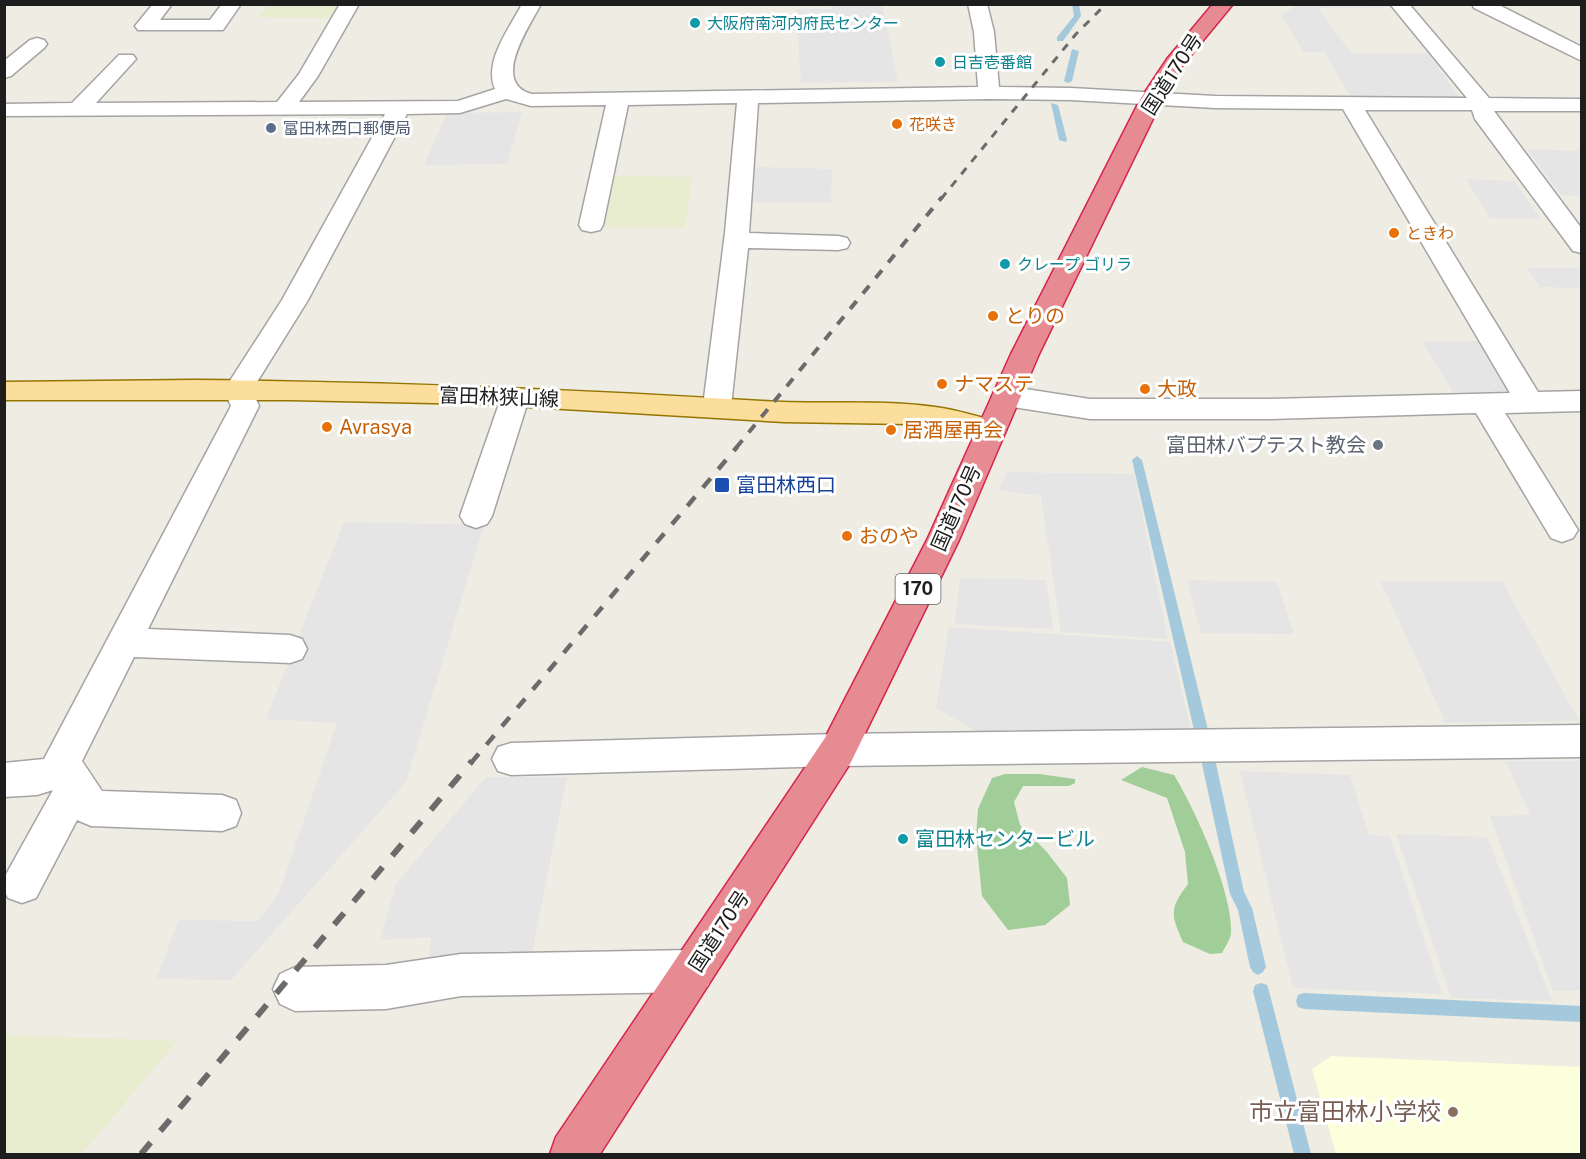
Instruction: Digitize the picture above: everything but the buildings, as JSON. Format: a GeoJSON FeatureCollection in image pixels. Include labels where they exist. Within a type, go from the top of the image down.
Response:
{"type":"FeatureCollection","features":[{"type":"Feature","properties":{"kind":"highway","name":"国道170号"},"geometry":{"type":"LineString","coordinates":[[573,1155],[838,750],[943,540],[1025,354],[1152,98],[1174,63],[1224,4]]}},
{"type":"Feature","properties":{"kind":"main road","name":"富田林狭山線"},"geometry":{"type":"LineString","coordinates":[[4,391],[237,390],[516,398],[717,406],[766,411],[927,416],[991,430]]}},
{"type":"Feature","properties":{"kind":"street"},"geometry":{"type":"LineString","coordinates":[[163,4],[145,26],[216,26],[232,4]]}},
{"type":"Feature","properties":{"kind":"street"},"geometry":{"type":"LineString","coordinates":[[283,108],[308,76],[350,4]]}},
{"type":"Feature","properties":{"kind":"street"},"geometry":{"type":"LineString","coordinates":[[532,4],[503,62],[501,77],[509,91],[531,100],[748,98],[842,90],[1060,94],[1215,102],[1581,105]]}},
{"type":"Feature","properties":{"kind":"street"},"geometry":{"type":"LineString","coordinates":[[977,4],[984,32],[989,93]]}},
{"type":"Feature","properties":{"kind":"street"},"geometry":{"type":"LineString","coordinates":[[1399,4],[1483,104],[1483,114],[1581,246]]}},
{"type":"Feature","properties":{"kind":"street"},"geometry":{"type":"LineString","coordinates":[[1481,4],[1581,55]]}},
{"type":"Feature","properties":{"kind":"street"},"geometry":{"type":"LineString","coordinates":[[1558,42],[1581,40]]}},
{"type":"Feature","properties":{"kind":"street"},"geometry":{"type":"LineString","coordinates":[[4,72],[37,44]]}},
{"type":"Feature","properties":{"kind":"street"},"geometry":{"type":"LineString","coordinates":[[77,110],[126,59]]}},
{"type":"Feature","properties":{"kind":"street"},"geometry":{"type":"LineString","coordinates":[[7,113],[77,110],[460,107],[509,91]]}},
{"type":"Feature","properties":{"kind":"street"},"geometry":{"type":"LineString","coordinates":[[717,406],[736,240],[748,98]]}},
{"type":"Feature","properties":{"kind":"street"},"geometry":{"type":"LineString","coordinates":[[591,225],[618,100]]}},
{"type":"Feature","properties":{"kind":"street"},"geometry":{"type":"LineString","coordinates":[[1350,103],[1530,403]]}},
{"type":"Feature","properties":{"kind":"street"},"geometry":{"type":"LineString","coordinates":[[22,884],[123,642],[245,406],[237,390],[295,300],[399,108]]}},
{"type":"Feature","properties":{"kind":"street"},"geometry":{"type":"LineString","coordinates":[[736,240],[838,243]]}},
{"type":"Feature","properties":{"kind":"street"},"geometry":{"type":"LineString","coordinates":[[1006,396],[1090,409],[1268,409],[1581,401]]}},
{"type":"Feature","properties":{"kind":"street"},"geometry":{"type":"LineString","coordinates":[[476,516],[516,398]]}},
{"type":"Feature","properties":{"kind":"street"},"geometry":{"type":"LineString","coordinates":[[1484,403],[1562,530]]}},
{"type":"Feature","properties":{"kind":"street"},"geometry":{"type":"LineString","coordinates":[[123,642],[290,649]]}},
{"type":"Feature","properties":{"kind":"street"},"geometry":{"type":"LineString","coordinates":[[511,759],[838,750],[1581,741]]}},
{"type":"Feature","properties":{"kind":"street"},"geometry":{"type":"LineString","coordinates":[[4,780],[37,778],[57,772],[69,774],[91,808],[222,813]]}},
{"type":"Feature","properties":{"kind":"street"},"geometry":{"type":"LineString","coordinates":[[295,989],[386,987],[461,975],[693,971]]}},
{"type":"Feature","properties":{"kind":"shaded area"},"geometry":{"type":"Polygon","coordinates":[[[269,5],[339,5],[330,18],[258,17],[269,5]]]}},
{"type":"Feature","properties":{"kind":"shaded area"},"geometry":{"type":"Polygon","coordinates":[[[831,5],[882,5],[898,82],[801,83],[796,9],[832,9],[831,5]]]}},
{"type":"Feature","properties":{"kind":"shaded area"},"geometry":{"type":"Polygon","coordinates":[[[1297,5],[1386,5],[1388,7],[1318,8],[1351,53],[1428,53],[1460,98],[1350,96],[1324,52],[1304,52],[1281,15],[1297,5]]]}},
{"type":"Feature","properties":{"kind":"shaded area"},"geometry":{"type":"Polygon","coordinates":[[[522,112],[507,164],[424,165],[447,113],[522,112]]]}},
{"type":"Feature","properties":{"kind":"shaded area"},"geometry":{"type":"Polygon","coordinates":[[[1527,149],[1581,151],[1581,196],[1561,195],[1527,149]]]}},
{"type":"Feature","properties":{"kind":"shaded area"},"geometry":{"type":"Polygon","coordinates":[[[750,167],[832,169],[831,203],[747,202],[750,167]]]}},
{"type":"Feature","properties":{"kind":"shaded area"},"geometry":{"type":"Polygon","coordinates":[[[611,176],[692,177],[685,228],[600,227],[611,176]]]}},
{"type":"Feature","properties":{"kind":"shaded area"},"geometry":{"type":"Polygon","coordinates":[[[1466,179],[1514,181],[1541,219],[1490,218],[1466,179]]]}},
{"type":"Feature","properties":{"kind":"shaded area"},"geometry":{"type":"Polygon","coordinates":[[[1527,268],[1581,268],[1581,288],[1540,287],[1527,268]]]}},
{"type":"Feature","properties":{"kind":"shaded area"},"geometry":{"type":"Polygon","coordinates":[[[1422,341],[1480,341],[1509,392],[1453,392],[1422,341]]]}},
{"type":"Feature","properties":{"kind":"shaded area"},"geometry":{"type":"Polygon","coordinates":[[[1007,472],[1134,474],[1168,639],[1061,632],[1041,496],[999,490],[1007,472]]]}},
{"type":"Feature","properties":{"kind":"shaded area"},"geometry":{"type":"Polygon","coordinates":[[[344,522],[484,525],[406,782],[231,980],[156,979],[179,920],[258,921],[279,893],[337,723],[266,719],[344,522]]]}},
{"type":"Feature","properties":{"kind":"shaded area"},"geometry":{"type":"Polygon","coordinates":[[[960,578],[1046,580],[1053,629],[955,624],[960,578]]]}},
{"type":"Feature","properties":{"kind":"shaded area"},"geometry":{"type":"Polygon","coordinates":[[[1187,580],[1277,582],[1294,634],[1201,633],[1187,580]]]}},
{"type":"Feature","properties":{"kind":"shaded area"},"geometry":{"type":"Polygon","coordinates":[[[1502,581],[1579,721],[1446,723],[1381,582],[1502,581]]]}},
{"type":"Feature","properties":{"kind":"shaded area"},"geometry":{"type":"Polygon","coordinates":[[[949,627],[1170,642],[1191,730],[976,731],[936,708],[949,627]]]}},
{"type":"Feature","properties":{"kind":"shaded area"},"geometry":{"type":"Polygon","coordinates":[[[1506,761],[1581,761],[1581,990],[1553,991],[1490,816],[1530,815],[1506,761]]]}},
{"type":"Feature","properties":{"kind":"shaded area"},"geometry":{"type":"Polygon","coordinates":[[[1240,771],[1350,775],[1369,835],[1390,836],[1442,994],[1293,988],[1240,771]]]}},
{"type":"Feature","properties":{"kind":"shaded area"},"geometry":{"type":"Polygon","coordinates":[[[486,777],[567,777],[529,968],[428,971],[431,937],[380,940],[396,884],[486,777]]]}},
{"type":"Feature","properties":{"kind":"shaded area"},"geometry":{"type":"Polygon","coordinates":[[[1396,834],[1487,837],[1552,1001],[1451,998],[1396,834]]]}},
{"type":"Feature","properties":{"kind":"shaded area"},"geometry":{"type":"Polygon","coordinates":[[[5,1035],[177,1041],[82,1154],[5,1154],[5,1035]]]}},
{"type":"Feature","properties":{"kind":"shaded area","name":"市立富田林小学校"},"geometry":{"type":"Polygon","coordinates":[[[1331,1056],[1581,1067],[1581,1154],[1336,1154],[1312,1069],[1331,1056]]]}},
{"type":"Feature","properties":{"kind":"green space"},"geometry":{"type":"Polygon","coordinates":[[[1142,767],[1174,775],[1202,829],[1219,874],[1230,915],[1231,935],[1222,953],[1210,954],[1183,942],[1179,933],[1174,912],[1188,884],[1185,852],[1167,798],[1121,780],[1142,767]]]}},
{"type":"Feature","properties":{"kind":"green space"},"geometry":{"type":"Polygon","coordinates":[[[1005,774],[1039,774],[1075,779],[1075,783],[1069,786],[1023,786],[1014,802],[1020,825],[1046,851],[1067,878],[1070,905],[1045,925],[1008,930],[982,896],[976,837],[978,809],[992,778],[1005,774]]]}},
{"type":"Feature","properties":{"kind":"waterway"},"geometry":{"type":"LineString","coordinates":[[1060,39],[1078,16],[1075,4]]}},
{"type":"Feature","properties":{"kind":"waterway"},"geometry":{"type":"LineString","coordinates":[[1068,81],[1075,51]]}},
{"type":"Feature","properties":{"kind":"waterway"},"geometry":{"type":"LineString","coordinates":[[1054,105],[1063,140]]}},
{"type":"Feature","properties":{"kind":"waterway"},"geometry":{"type":"LineString","coordinates":[[1137,460],[1201,730]]}},
{"type":"Feature","properties":{"kind":"waterway"},"geometry":{"type":"LineString","coordinates":[[1209,764],[1237,894],[1245,908],[1258,967]]}},
{"type":"Feature","properties":{"kind":"waterway"},"geometry":{"type":"LineString","coordinates":[[1261,991],[1303,1154]]}},
{"type":"Feature","properties":{"kind":"waterway"},"geometry":{"type":"LineString","coordinates":[[1304,1001],[1582,1014]]}},
{"type":"Feature","properties":{"kind":"railway"},"geometry":{"type":"LineString","coordinates":[[941,199],[1076,34],[1106,4]]}},
{"type":"Feature","properties":{"kind":"railway"},"geometry":{"type":"LineString","coordinates":[[736,448],[942,197]]}},
{"type":"Feature","properties":{"kind":"railway"},"geometry":{"type":"LineString","coordinates":[[471,763],[737,447]]}},
{"type":"Feature","properties":{"kind":"railway"},"geometry":{"type":"LineString","coordinates":[[141,1154],[472,761]]}},
{"type":"Feature","properties":{"kind":"place","name":"大阪府南河内府民センター"},"geometry":{"type":"Point","coordinates":[695,23]}},
{"type":"Feature","properties":{"kind":"place","name":"日吉壱番館"},"geometry":{"type":"Point","coordinates":[940,62]}},
{"type":"Feature","properties":{"kind":"place","name":"花咲き"},"geometry":{"type":"Point","coordinates":[897,124]}},
{"type":"Feature","properties":{"kind":"place","name":"富田林西口郵便局"},"geometry":{"type":"Point","coordinates":[271,128]}},
{"type":"Feature","properties":{"kind":"place","name":"ときわ"},"geometry":{"type":"Point","coordinates":[1394,233]}},
{"type":"Feature","properties":{"kind":"place","name":"クレープ ゴリラ"},"geometry":{"type":"Point","coordinates":[1005,264]}},
{"type":"Feature","properties":{"kind":"place","name":"とりの"},"geometry":{"type":"Point","coordinates":[993,316]}},
{"type":"Feature","properties":{"kind":"place","name":"ナマステ"},"geometry":{"type":"Point","coordinates":[942,384]}},
{"type":"Feature","properties":{"kind":"place","name":"大政"},"geometry":{"type":"Point","coordinates":[1145,389]}},
{"type":"Feature","properties":{"kind":"place","name":"Avrasya"},"geometry":{"type":"Point","coordinates":[327,427]}},
{"type":"Feature","properties":{"kind":"place","name":"居酒屋再会"},"geometry":{"type":"Point","coordinates":[891,430]}},
{"type":"Feature","properties":{"kind":"place","name":"富田林バプテスト教会"},"geometry":{"type":"Point","coordinates":[1378,445]}},
{"type":"Feature","properties":{"kind":"place","name":"富田林西口"},"geometry":{"type":"Point","coordinates":[722,485]}},
{"type":"Feature","properties":{"kind":"place","name":"おのや"},"geometry":{"type":"Point","coordinates":[847,536]}},
{"type":"Feature","properties":{"kind":"place","name":"富田林センタービル"},"geometry":{"type":"Point","coordinates":[903,839]}},
{"type":"Feature","properties":{"kind":"place","name":"市立富田林小学校"},"geometry":{"type":"Point","coordinates":[1453,1112]}}]}
